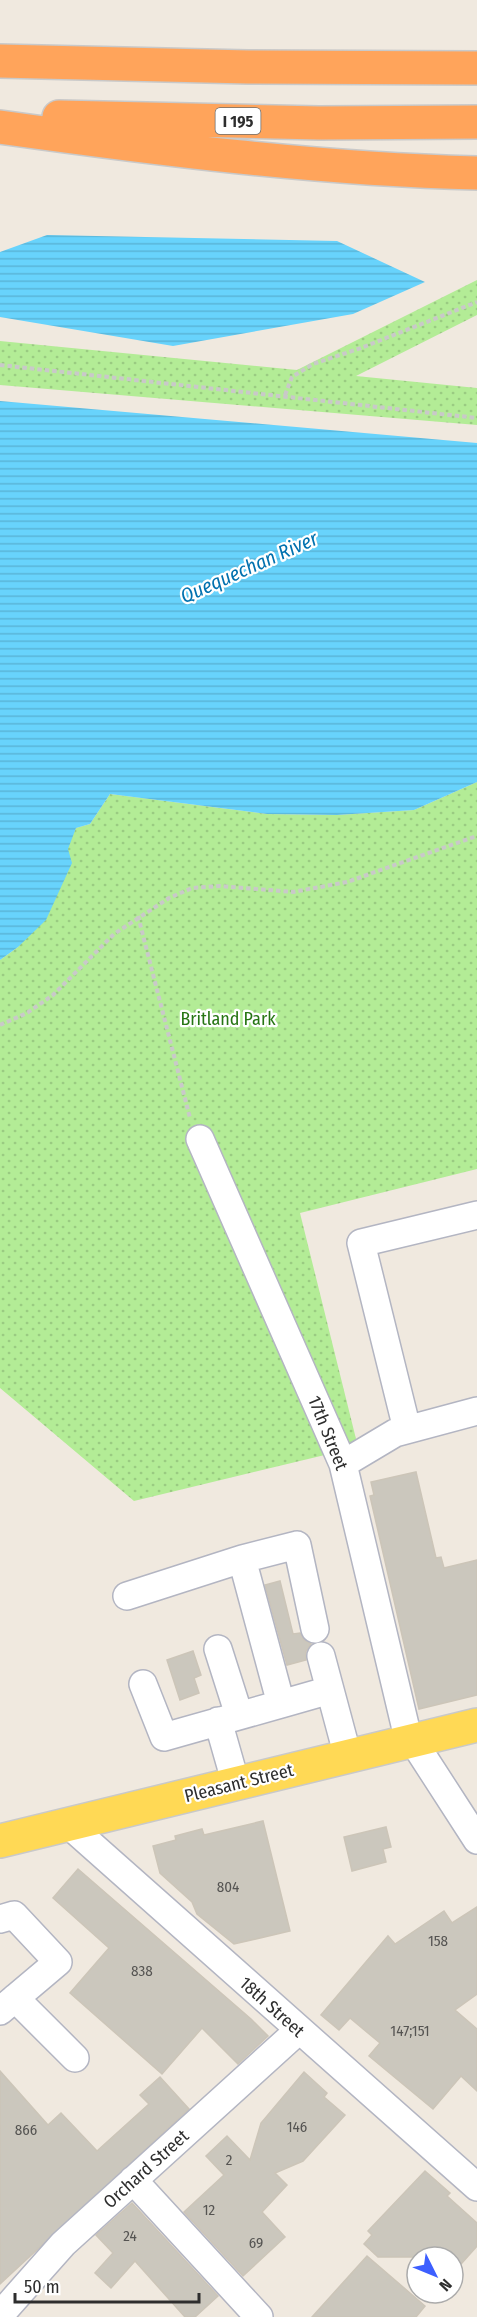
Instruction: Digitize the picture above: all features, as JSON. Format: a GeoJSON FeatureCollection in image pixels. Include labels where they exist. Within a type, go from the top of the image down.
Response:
{"type":"FeatureCollection","features":[{"type":"Feature","properties":{"kind":"highway"},"geometry":{"type":"LineString","coordinates":[[0,61],[236,67],[477,68]]}},
{"type":"Feature","properties":{"kind":"highway","name":"I 195"},"geometry":{"type":"LineString","coordinates":[[0,114],[229,121],[477,122]]}},
{"type":"Feature","properties":{"kind":"highway"},"geometry":{"type":"LineString","coordinates":[[0,127],[174,150],[397,169],[477,173]]}},
{"type":"Feature","properties":{"kind":"main road","name":"Pleasant Street"},"geometry":{"type":"LineString","coordinates":[[0,1841],[477,1725]]}},
{"type":"Feature","properties":{"kind":"street","name":"17th Street"},"geometry":{"type":"LineString","coordinates":[[200,1139],[343,1464],[411,1741],[477,1840]]}},
{"type":"Feature","properties":{"kind":"street"},"geometry":{"type":"LineString","coordinates":[[407,1430],[361,1243],[477,1215]]}},
{"type":"Feature","properties":{"kind":"street"},"geometry":{"type":"LineString","coordinates":[[343,1464],[395,1433],[477,1411]]}},
{"type":"Feature","properties":{"kind":"street"},"geometry":{"type":"LineString","coordinates":[[127,1596],[242,1559],[297,1545],[315,1629]]}},
{"type":"Feature","properties":{"kind":"street"},"geometry":{"type":"LineString","coordinates":[[242,1559],[281,1704]]}},
{"type":"Feature","properties":{"kind":"street"},"geometry":{"type":"LineString","coordinates":[[218,1649],[236,1784]]}},
{"type":"Feature","properties":{"kind":"street"},"geometry":{"type":"LineString","coordinates":[[321,1656],[348,1757]]}},
{"type":"Feature","properties":{"kind":"street"},"geometry":{"type":"LineString","coordinates":[[143,1684],[164,1737],[330,1690]]}},
{"type":"Feature","properties":{"kind":"street","name":"18th Street"},"geometry":{"type":"LineString","coordinates":[[69,1825],[477,2187]]}},
{"type":"Feature","properties":{"kind":"street"},"geometry":{"type":"LineString","coordinates":[[0,1919],[14,1915],[58,1962],[7,2005],[75,2058]]}},
{"type":"Feature","properties":{"kind":"street","name":"Orchard Street"},"geometry":{"type":"LineString","coordinates":[[0,2315],[63,2244],[299,2030]]}},
{"type":"Feature","properties":{"kind":"street"},"geometry":{"type":"LineString","coordinates":[[133,2180],[258,2317]]}},
{"type":"Feature","properties":{"kind":"path"},"geometry":{"type":"LineString","coordinates":[[285,395],[292,377],[313,364],[361,348],[477,302]]}},
{"type":"Feature","properties":{"kind":"path"},"geometry":{"type":"LineString","coordinates":[[0,364],[477,418]]}},
{"type":"Feature","properties":{"kind":"path"},"geometry":{"type":"LineString","coordinates":[[0,1025],[27,1013],[53,995],[114,934],[138,916],[192,888],[220,885],[293,892],[347,882],[477,836]]}},
{"type":"Feature","properties":{"kind":"path"},"geometry":{"type":"LineString","coordinates":[[138,916],[185,1110],[200,1139]]}},
{"type":"Feature","properties":{"kind":"green space"},"geometry":{"type":"Polygon","coordinates":[[[477,280],[477,315],[356,376],[477,388],[477,425],[0,385],[0,341],[297,370],[477,280]]]}},
{"type":"Feature","properties":{"kind":"green space","name":"Britland Park"},"geometry":{"type":"Polygon","coordinates":[[[477,782],[477,1169],[300,1213],[358,1447],[134,1501],[0,1388],[0,960],[18,947],[76,828],[90,824],[110,794],[267,814],[337,815],[414,810],[477,782]]]}},
{"type":"Feature","properties":{"kind":"water"},"geometry":{"type":"Polygon","coordinates":[[[47,235],[337,241],[425,282],[353,314],[173,346],[0,317],[0,252],[47,235]]]}},
{"type":"Feature","properties":{"kind":"water","name":"Quequechan River"},"geometry":{"type":"Polygon","coordinates":[[[0,401],[477,443],[477,782],[414,810],[337,815],[267,814],[110,794],[90,824],[76,828],[68,849],[72,863],[46,920],[18,947],[0,960],[0,401]]]}},
{"type":"Feature","properties":{"kind":"building"},"geometry":{"type":"Polygon","coordinates":[[[416,1472],[436,1558],[441,1557],[444,1568],[477,1560],[477,1695],[419,1709],[370,1496],[374,1495],[371,1482],[416,1472]]]}},
{"type":"Feature","properties":{"kind":"building"},"geometry":{"type":"Polygon","coordinates":[[[280,1581],[293,1634],[300,1633],[304,1640],[311,1644],[306,1651],[306,1660],[287,1665],[265,1585],[280,1581]]]}},
{"type":"Feature","properties":{"kind":"building"},"geometry":{"type":"Polygon","coordinates":[[[193,1651],[201,1675],[194,1678],[199,1693],[180,1700],[167,1660],[193,1651]]]}},
{"type":"Feature","properties":{"kind":"building"},"geometry":{"type":"Polygon","coordinates":[[[263,1821],[290,1931],[234,1944],[197,1914],[192,1902],[160,1873],[153,1846],[176,1840],[175,1836],[202,1829],[204,1835],[263,1821]]]}},
{"type":"Feature","properties":{"kind":"building"},"geometry":{"type":"Polygon","coordinates":[[[386,1827],[391,1847],[383,1849],[386,1862],[352,1871],[344,1837],[386,1827]]]}},
{"type":"Feature","properties":{"kind":"building"},"geometry":{"type":"Polygon","coordinates":[[[78,1869],[268,2036],[238,2064],[202,2028],[162,2074],[70,1993],[109,1948],[53,1898],[78,1869]]]}},
{"type":"Feature","properties":{"kind":"building"},"geometry":{"type":"Polygon","coordinates":[[[477,1907],[477,1994],[455,2010],[477,2029],[477,2091],[461,2076],[433,2109],[369,2056],[380,2043],[350,2018],[339,2030],[321,2015],[388,1936],[395,1944],[444,1911],[452,1923],[477,1907]]]}},
{"type":"Feature","properties":{"kind":"building"},"geometry":{"type":"Polygon","coordinates":[[[0,2071],[48,2125],[61,2113],[97,2151],[149,2104],[140,2095],[160,2077],[189,2109],[0,2284],[0,2071]]]}},
{"type":"Feature","properties":{"kind":"building"},"geometry":{"type":"Polygon","coordinates":[[[304,2072],[327,2093],[324,2097],[345,2115],[303,2161],[275,2173],[287,2185],[262,2212],[285,2237],[243,2276],[184,2212],[224,2175],[206,2156],[227,2136],[250,2160],[261,2123],[304,2072]]]}},
{"type":"Feature","properties":{"kind":"building"},"geometry":{"type":"Polygon","coordinates":[[[425,2171],[450,2193],[447,2196],[477,2223],[477,2246],[465,2260],[465,2245],[405,2245],[405,2257],[378,2257],[364,2244],[372,2235],[368,2231],[425,2171]]]}},
{"type":"Feature","properties":{"kind":"building"},"geometry":{"type":"Polygon","coordinates":[[[132,2203],[218,2296],[195,2317],[185,2317],[135,2261],[111,2288],[95,2273],[113,2253],[96,2235],[132,2203]]]}},
{"type":"Feature","properties":{"kind":"building"},"geometry":{"type":"Polygon","coordinates":[[[367,2256],[405,2289],[405,2305],[425,2306],[416,2317],[312,2317],[367,2256]]]}}]}
